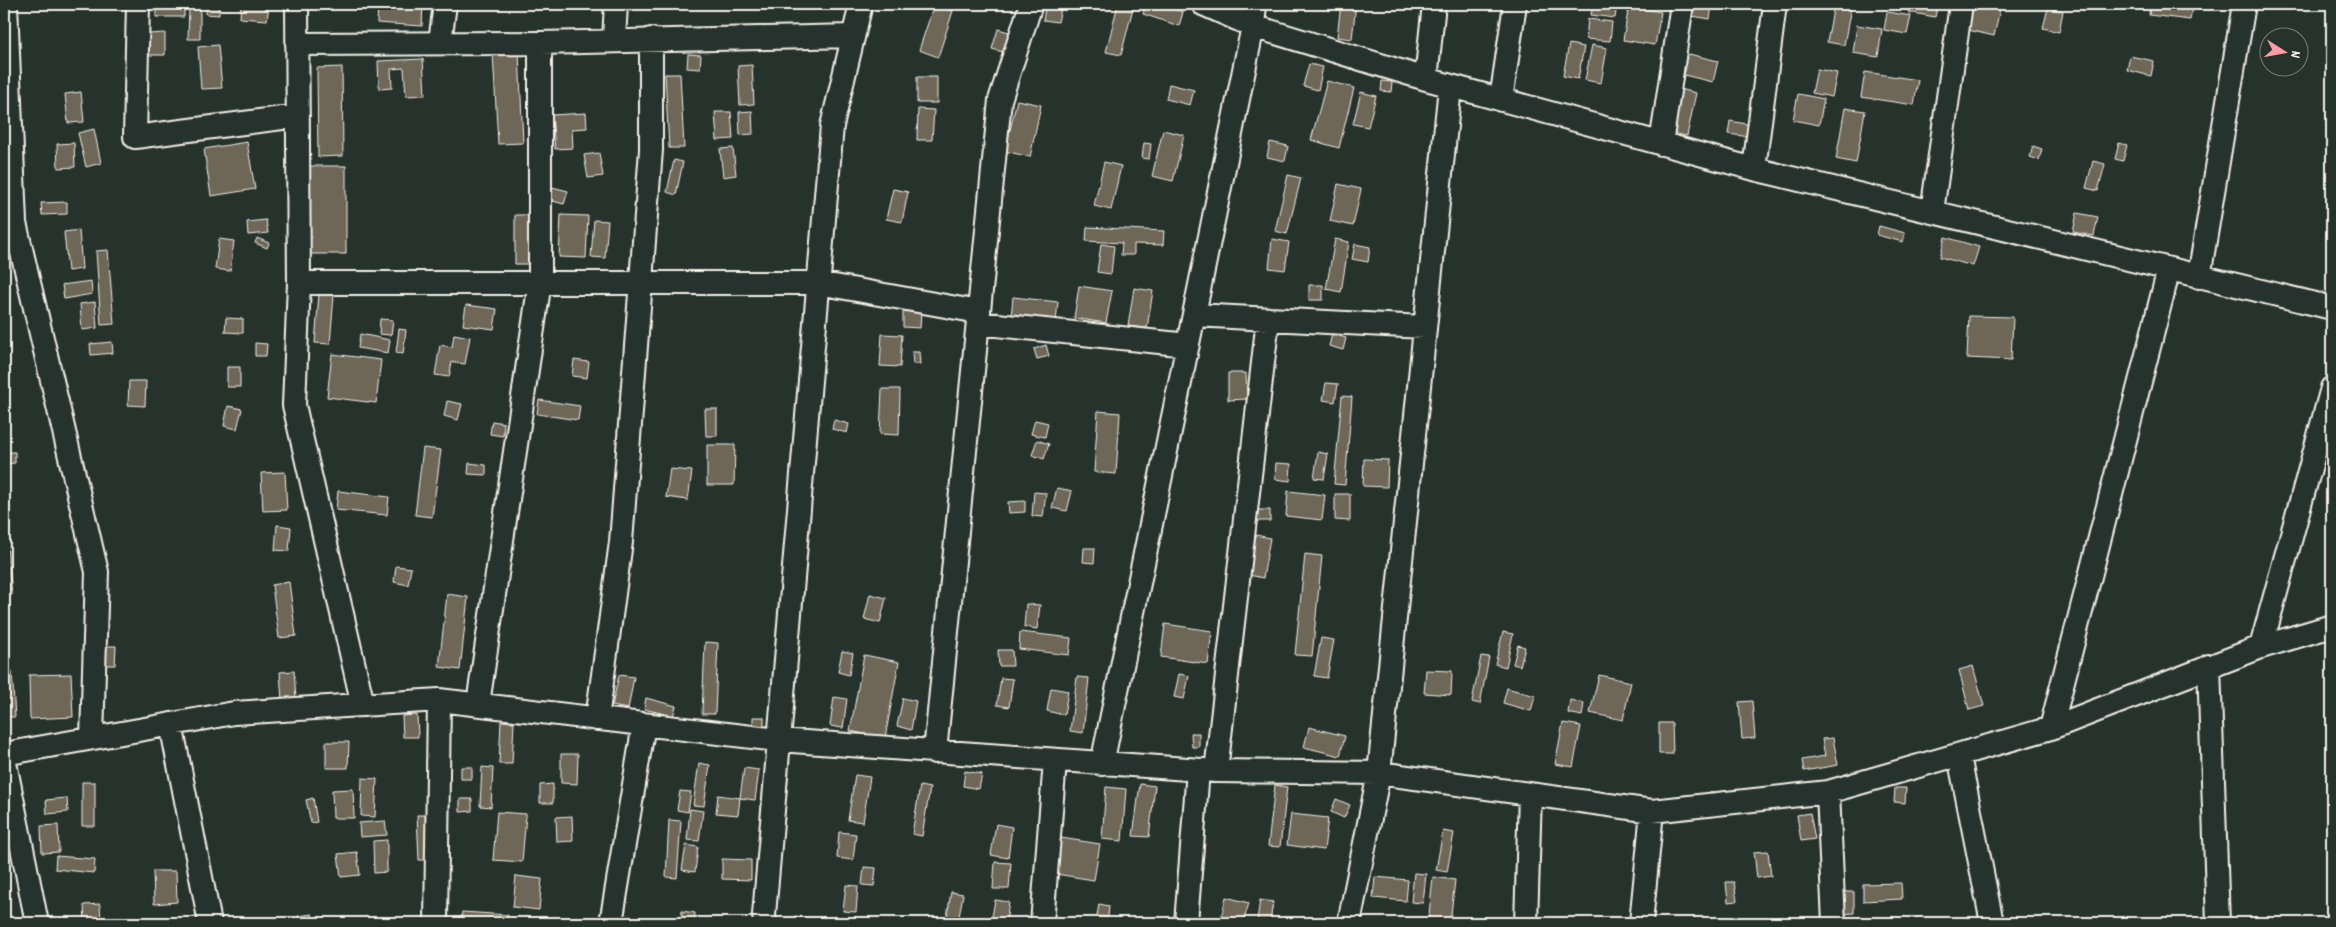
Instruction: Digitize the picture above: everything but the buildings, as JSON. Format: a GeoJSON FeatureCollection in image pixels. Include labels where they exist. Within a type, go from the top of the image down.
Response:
{"type":"FeatureCollection","features":[{"type":"Feature","properties":{"kind":"street"},"geometry":{"type":"LineString","coordinates":[[6,4],[7,90],[15,223],[97,572],[92,738]]}},
{"type":"Feature","properties":{"kind":"street"},"geometry":{"type":"LineString","coordinates":[[138,4],[135,136],[298,116]]}},
{"type":"Feature","properties":{"kind":"street"},"geometry":{"type":"LineString","coordinates":[[297,4],[299,283],[294,405],[363,704]]}},
{"type":"Feature","properties":{"kind":"street"},"geometry":{"type":"LineString","coordinates":[[440,42],[445,4]]}},
{"type":"Feature","properties":{"kind":"street"},"geometry":{"type":"LineString","coordinates":[[614,40],[616,4]]}},
{"type":"Feature","properties":{"kind":"street"},"geometry":{"type":"LineString","coordinates":[[765,923],[764,915],[778,740],[832,126],[861,4]]}},
{"type":"Feature","properties":{"kind":"street"},"geometry":{"type":"LineString","coordinates":[[935,752],[1000,100],[1031,4]]}},
{"type":"Feature","properties":{"kind":"street"},"geometry":{"type":"LineString","coordinates":[[1203,4],[1253,26],[1450,87],[1661,144],[1754,169],[2332,308]]}},
{"type":"Feature","properties":{"kind":"street"},"geometry":{"type":"LineString","coordinates":[[1102,764],[1253,26],[1255,4]]}},
{"type":"Feature","properties":{"kind":"street"},"geometry":{"type":"LineString","coordinates":[[1426,79],[1434,4]]}},
{"type":"Feature","properties":{"kind":"street"},"geometry":{"type":"LineString","coordinates":[[1501,100],[1515,4]]}},
{"type":"Feature","properties":{"kind":"street"},"geometry":{"type":"LineString","coordinates":[[1661,144],[1682,4]]}},
{"type":"Feature","properties":{"kind":"street"},"geometry":{"type":"LineString","coordinates":[[1754,169],[1775,4]]}},
{"type":"Feature","properties":{"kind":"street"},"geometry":{"type":"LineString","coordinates":[[1932,212],[1961,4]]}},
{"type":"Feature","properties":{"kind":"street"},"geometry":{"type":"LineString","coordinates":[[2199,276],[2244,4]]}},
{"type":"Feature","properties":{"kind":"street"},"geometry":{"type":"LineString","coordinates":[[297,44],[540,43],[651,39],[853,36]]}},
{"type":"Feature","properties":{"kind":"street"},"geometry":{"type":"LineString","coordinates":[[597,718],[622,542],[651,150],[651,39]]}},
{"type":"Feature","properties":{"kind":"street"},"geometry":{"type":"LineString","coordinates":[[478,704],[540,282],[540,43]]}},
{"type":"Feature","properties":{"kind":"street"},"geometry":{"type":"LineString","coordinates":[[1349,923],[1379,773],[1450,87]]}},
{"type":"Feature","properties":{"kind":"street"},"geometry":{"type":"LineString","coordinates":[[2052,728],[2169,269]]}},
{"type":"Feature","properties":{"kind":"street"},"geometry":{"type":"LineString","coordinates":[[299,283],[818,283],[978,317],[1188,345]]}},
{"type":"Feature","properties":{"kind":"street"},"geometry":{"type":"LineString","coordinates":[[1194,315],[1424,327]]}},
{"type":"Feature","properties":{"kind":"street"},"geometry":{"type":"LineString","coordinates":[[1186,923],[1268,319]]}},
{"type":"Feature","properties":{"kind":"street"},"geometry":{"type":"LineString","coordinates":[[2261,647],[2332,388]]}},
{"type":"Feature","properties":{"kind":"street"},"geometry":{"type":"LineString","coordinates":[[4,754],[234,713],[439,700],[778,740],[1055,761],[1207,770],[1379,773],[1652,811],[1828,792],[2052,728],[2261,647],[2332,626]]}},
{"type":"Feature","properties":{"kind":"street"},"geometry":{"type":"LineString","coordinates":[[2209,666],[2218,923]]}},
{"type":"Feature","properties":{"kind":"street"},"geometry":{"type":"LineString","coordinates":[[436,923],[439,700]]}},
{"type":"Feature","properties":{"kind":"street"},"geometry":{"type":"LineString","coordinates":[[171,724],[210,923]]}},
{"type":"Feature","properties":{"kind":"street"},"geometry":{"type":"LineString","coordinates":[[611,923],[644,724]]}},
{"type":"Feature","properties":{"kind":"street"},"geometry":{"type":"LineString","coordinates":[[1959,756],[1992,923]]}},
{"type":"Feature","properties":{"kind":"street"},"geometry":{"type":"LineString","coordinates":[[4,758],[37,923]]}},
{"type":"Feature","properties":{"kind":"street"},"geometry":{"type":"LineString","coordinates":[[1042,923],[1055,761]]}},
{"type":"Feature","properties":{"kind":"street"},"geometry":{"type":"LineString","coordinates":[[1828,792],[1834,923]]}},
{"type":"Feature","properties":{"kind":"street"},"geometry":{"type":"LineString","coordinates":[[1526,923],[1530,794]]}},
{"type":"Feature","properties":{"kind":"street"},"geometry":{"type":"LineString","coordinates":[[1641,923],[1652,811]]}}]}
